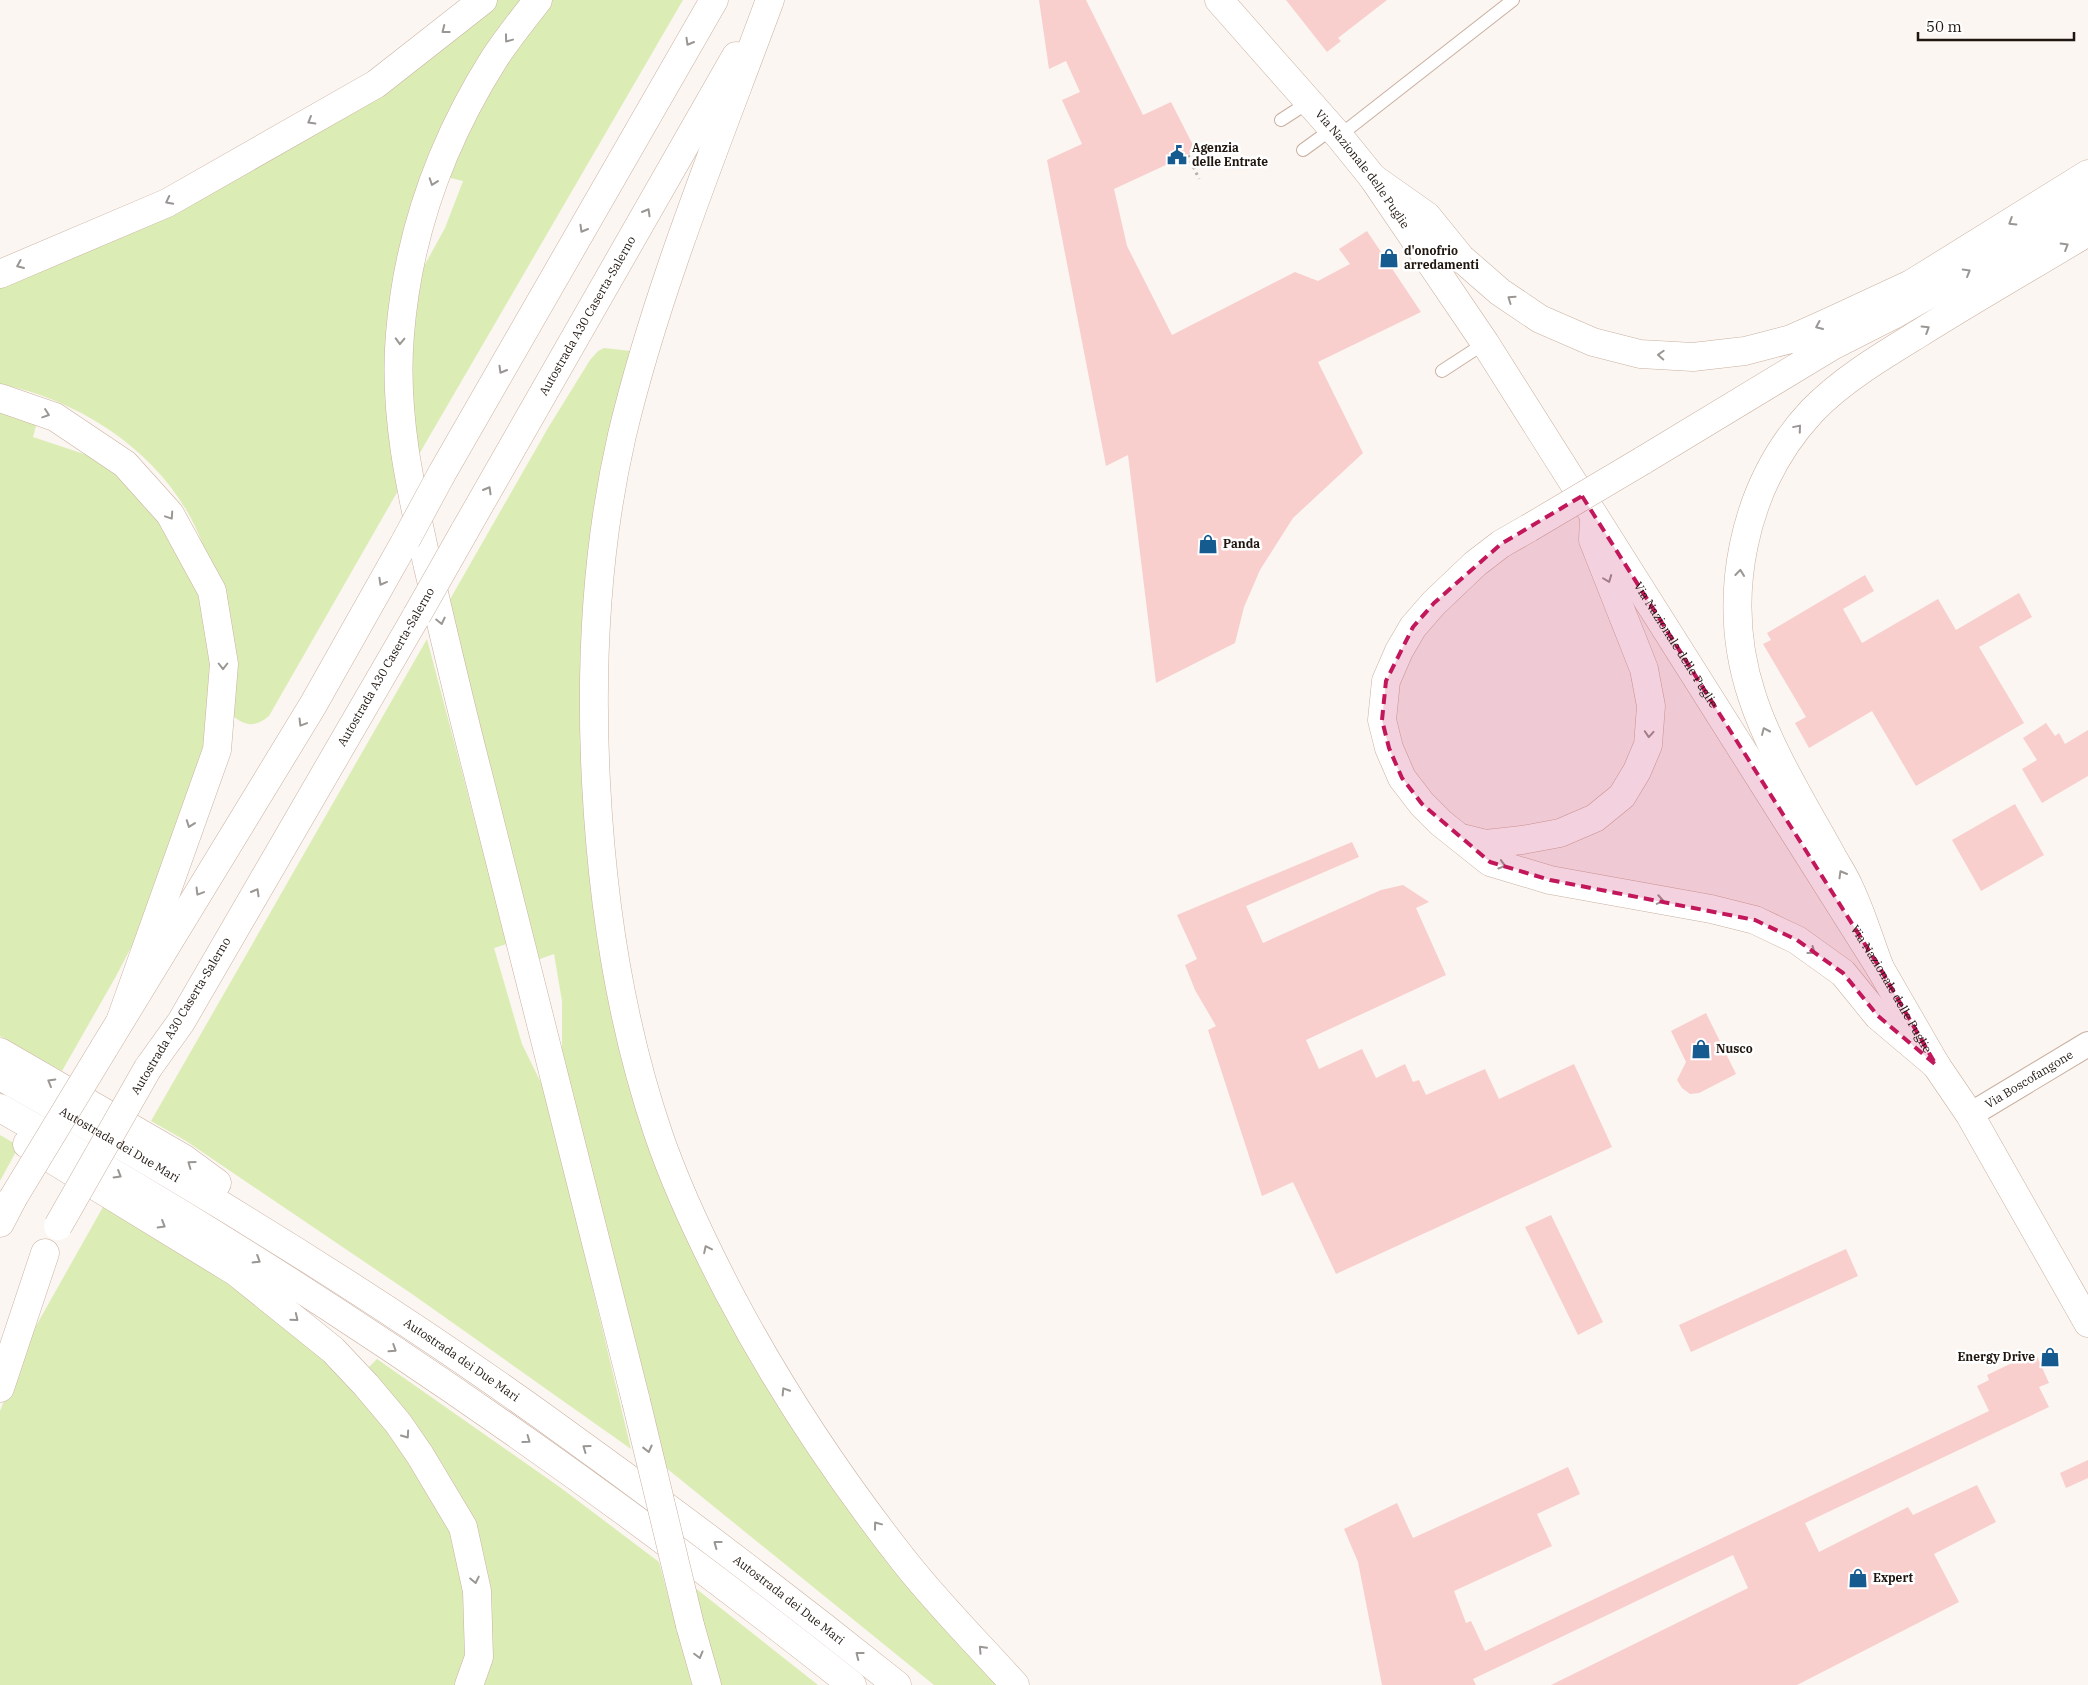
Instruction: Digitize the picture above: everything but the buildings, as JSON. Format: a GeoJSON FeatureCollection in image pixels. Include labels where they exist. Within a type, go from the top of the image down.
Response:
{"type":"FeatureCollection","features":[{"type":"Feature","properties":{"kind":"main road"},"geometry":{"type":"LineString","coordinates":[[0,274],[167,203],[376,84],[483,0]]}},
{"type":"Feature","properties":{"kind":"main road"},"geometry":{"type":"LineString","coordinates":[[538,0],[496,56],[465,109],[438,167],[420,218],[407,276],[399,336],[399,388],[409,482],[451,668],[636,1401],[690,1625],[707,1685]]}},
{"type":"Feature","properties":{"kind":"main road"},"geometry":{"type":"LineString","coordinates":[[0,1223],[13,1198],[121,1019],[313,706],[442,475],[714,0]]}},
{"type":"Feature","properties":{"kind":"main road"},"geometry":{"type":"LineString","coordinates":[[769,0],[649,338],[622,435],[606,525],[596,615],[592,713],[597,804],[606,907],[634,1046],[657,1131],[678,1188],[743,1318],[783,1388],[824,1452],[865,1510],[906,1564],[953,1619],[1015,1685]]}},
{"type":"Feature","properties":{"kind":"main road","name":"Autostrada A30 Caserta-Salerno"},"geometry":{"type":"LineString","coordinates":[[0,1331],[148,1068],[181,1022],[417,615],[769,0]]}},
{"type":"Feature","properties":{"kind":"main road","name":"Via Nazionale delle Puglie"},"geometry":{"type":"LineString","coordinates":[[1219,0],[1373,178],[1485,343],[1880,968],[1936,1065],[1970,1115],[2088,1323]]}},
{"type":"Feature","properties":{"kind":"main road"},"geometry":{"type":"LineString","coordinates":[[1373,178],[1427,216],[1461,258],[1500,292],[1540,319],[1593,342],[1640,354],[1693,357],[1745,351],[1791,339],[1911,284],[2087,183]]}},
{"type":"Feature","properties":{"kind":"main road"},"geometry":{"type":"LineString","coordinates":[[1936,1065],[1878,1016],[1843,973],[1797,940],[1755,920],[1711,909],[1550,880],[1490,862],[1441,823],[1422,804],[1402,778],[1389,748],[1382,720],[1386,681],[1399,651],[1413,627],[1434,603],[1475,564],[1501,544],[1832,346],[1892,315],[2087,183]]}},
{"type":"Feature","properties":{"kind":"main road"},"geometry":{"type":"LineString","coordinates":[[1880,968],[1850,887],[1766,732],[1752,696],[1741,653],[1738,619],[1742,550],[1751,518],[1771,468],[1791,437],[1814,410],[1841,386],[1885,355],[1953,312],[2088,232]]}},
{"type":"Feature","properties":{"kind":"main road"},"geometry":{"type":"LineString","coordinates":[[1832,346],[1911,284]]}},
{"type":"Feature","properties":{"kind":"main road"},"geometry":{"type":"LineString","coordinates":[[0,398],[55,417],[125,464],[170,514],[212,591],[224,664],[217,750],[121,1019]]}},
{"type":"Feature","properties":{"kind":"main road"},"geometry":{"type":"LineString","coordinates":[[1462,838],[1486,844],[1522,840],[1560,833],[1595,818],[1622,796],[1637,771],[1648,746],[1651,706],[1644,669],[1593,540],[1594,516]]}},
{"type":"Feature","properties":{"kind":"main road"},"geometry":{"type":"LineString","coordinates":[[0,1052],[183,1158],[457,1357]]}},
{"type":"Feature","properties":{"kind":"main road","name":"Autostrada dei Due Mari"},"geometry":{"type":"LineString","coordinates":[[0,1076],[195,1188],[322,1268],[544,1416],[785,1596],[897,1685]]}},
{"type":"Feature","properties":{"kind":"main road"},"geometry":{"type":"LineString","coordinates":[[0,1108],[182,1213],[443,1381],[649,1529],[768,1618],[852,1685]]}},
{"type":"Feature","properties":{"kind":"main road"},"geometry":{"type":"LineString","coordinates":[[0,1128],[171,1230],[236,1272],[333,1350],[398,1423],[420,1455],[463,1527],[477,1591],[479,1657],[469,1685]]}},
{"type":"Feature","properties":{"kind":"main road"},"geometry":{"type":"LineString","coordinates":[[0,1388],[45,1252]]}},
{"type":"Feature","properties":{"kind":"street","name":"Via Boscofangone"},"geometry":{"type":"LineString","coordinates":[[1970,1115],[2088,1044]]}},
{"type":"Feature","properties":{"kind":"lane"},"geometry":{"type":"LineString","coordinates":[[1303,150],[1336,133],[1513,0]]}},
{"type":"Feature","properties":{"kind":"lane"},"geometry":{"type":"LineString","coordinates":[[1281,120],[1309,102]]}},
{"type":"Feature","properties":{"kind":"lane"},"geometry":{"type":"LineString","coordinates":[[1442,370],[1485,343]]}},
{"type":"Feature","properties":{"kind":"path"},"geometry":{"type":"LineString","coordinates":[[1188,155],[1199,179]]}},
{"type":"Feature","properties":{"kind":"highlighted area"},"geometry":{"type":"Polygon","coordinates":[[[1582,496],[1880,968],[1936,1065],[1878,1016],[1843,973],[1797,940],[1755,920],[1550,880],[1490,862],[1422,804],[1402,778],[1389,748],[1382,720],[1386,681],[1413,627],[1434,603],[1501,544],[1582,496]]]}},
{"type":"Feature","properties":{"kind":"green space"},"geometry":{"type":"Polygon","coordinates":[[[492,0],[520,0],[495,37],[408,220],[399,489],[269,716],[255,724],[241,722],[232,715],[209,570],[205,551],[192,519],[173,490],[151,464],[125,441],[66,405],[0,384],[0,277],[67,249],[492,0]]]}},
{"type":"Feature","properties":{"kind":"green space"},"geometry":{"type":"Polygon","coordinates":[[[551,0],[683,0],[418,456],[413,421],[411,359],[419,289],[423,268],[445,228],[463,181],[446,177],[465,132],[516,47],[551,0]]]}},
{"type":"Feature","properties":{"kind":"green space"},"geometry":{"type":"Polygon","coordinates":[[[604,348],[631,351],[582,627],[580,717],[589,851],[706,1272],[1001,1685],[934,1685],[665,1467],[562,1055],[562,1001],[554,954],[537,960],[449,601],[548,428],[590,360],[598,351],[604,348]]]}},
{"type":"Feature","properties":{"kind":"green space"},"geometry":{"type":"Polygon","coordinates":[[[0,405],[38,419],[33,437],[102,460],[131,476],[190,565],[210,636],[213,710],[199,783],[165,883],[115,978],[62,1071],[0,1036],[0,405]]]}},
{"type":"Feature","properties":{"kind":"green space"},"geometry":{"type":"Polygon","coordinates":[[[427,639],[476,825],[510,943],[494,948],[522,1044],[546,1093],[631,1449],[412,1294],[186,1141],[151,1121],[427,639]]]}},
{"type":"Feature","properties":{"kind":"green space"},"geometry":{"type":"Polygon","coordinates":[[[0,1135],[19,1146],[0,1181],[0,1135]]]}},
{"type":"Feature","properties":{"kind":"green space"},"geometry":{"type":"Polygon","coordinates":[[[108,1198],[204,1260],[374,1397],[460,1548],[468,1642],[458,1685],[0,1685],[0,1411],[27,1342],[108,1198]]]}},
{"type":"Feature","properties":{"kind":"green space"},"geometry":{"type":"Polygon","coordinates":[[[377,1359],[561,1488],[659,1562],[692,1685],[478,1685],[455,1487],[441,1462],[420,1432],[369,1367],[377,1359]]]}},
{"type":"Feature","properties":{"kind":"green space"},"geometry":{"type":"Polygon","coordinates":[[[694,1587],[818,1685],[720,1685],[694,1587]]]}},
{"type":"Feature","properties":{"kind":"place","name":"Agenzia delle Entrate"},"geometry":{"type":"Point","coordinates":[1177,155]}},
{"type":"Feature","properties":{"kind":"place","name":"d'onofrio arredamenti"},"geometry":{"type":"Point","coordinates":[1389,258]}},
{"type":"Feature","properties":{"kind":"place","name":"Panda"},"geometry":{"type":"Point","coordinates":[1208,544]}},
{"type":"Feature","properties":{"kind":"place","name":"Nusco"},"geometry":{"type":"Point","coordinates":[1701,1049]}},
{"type":"Feature","properties":{"kind":"place","name":"Energy Drive"},"geometry":{"type":"Point","coordinates":[2050,1357]}},
{"type":"Feature","properties":{"kind":"place","name":"Expert"},"geometry":{"type":"Point","coordinates":[1858,1578]}}]}
